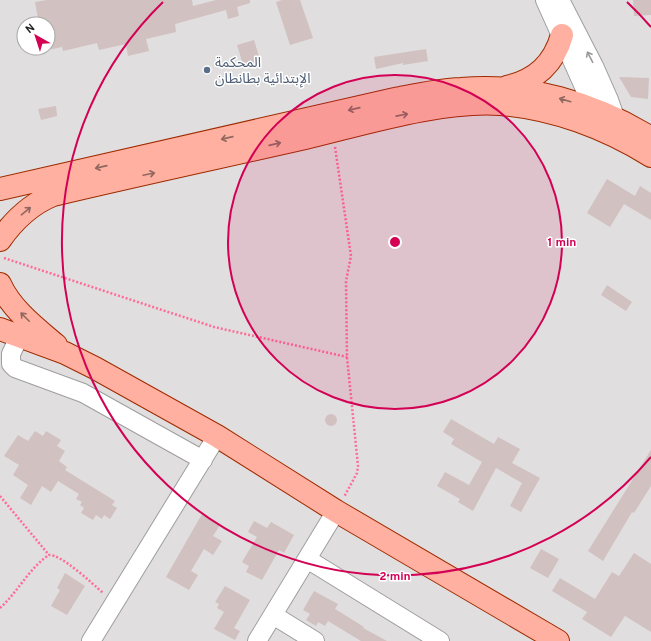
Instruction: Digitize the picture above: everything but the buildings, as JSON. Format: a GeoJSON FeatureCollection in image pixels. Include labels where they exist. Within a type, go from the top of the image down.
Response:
{"type":"FeatureCollection","features":[{"type":"Feature","properties":{"kind":"main road"},"geometry":{"type":"LineString","coordinates":[[503,88],[530,79],[542,71],[551,61],[558,49],[562,35]]}},
{"type":"Feature","properties":{"kind":"main road"},"geometry":{"type":"LineString","coordinates":[[0,189],[85,171],[395,99],[460,89],[503,88],[538,93],[607,122],[651,138]]}},
{"type":"Feature","properties":{"kind":"main road"},"geometry":{"type":"LineString","coordinates":[[0,240],[13,222],[39,201],[53,195],[333,131],[437,109],[483,104],[531,108],[607,122],[651,156]]}},
{"type":"Feature","properties":{"kind":"main road"},"geometry":{"type":"LineString","coordinates":[[0,284],[7,296],[25,317],[65,353]]}},
{"type":"Feature","properties":{"kind":"main road"},"geometry":{"type":"LineString","coordinates":[[10,333],[65,353],[95,368],[217,436],[336,511],[558,641]]}},
{"type":"Feature","properties":{"kind":"street"},"geometry":{"type":"LineString","coordinates":[[545,0],[607,122]]}},
{"type":"Feature","properties":{"kind":"street"},"geometry":{"type":"LineString","coordinates":[[560,0],[594,66],[607,122]]}},
{"type":"Feature","properties":{"kind":"street"},"geometry":{"type":"LineString","coordinates":[[10,333],[5,358],[14,368],[82,393],[203,460]]}},
{"type":"Feature","properties":{"kind":"street"},"geometry":{"type":"LineString","coordinates":[[82,393],[95,368]]}},
{"type":"Feature","properties":{"kind":"street"},"geometry":{"type":"LineString","coordinates":[[156,435],[170,410]]}},
{"type":"Feature","properties":{"kind":"street"},"geometry":{"type":"LineString","coordinates":[[92,641],[217,436]]}},
{"type":"Feature","properties":{"kind":"street"},"geometry":{"type":"LineString","coordinates":[[258,641],[336,511]]}},
{"type":"Feature","properties":{"kind":"street"},"geometry":{"type":"LineString","coordinates":[[307,559],[440,641]]}},
{"type":"Feature","properties":{"kind":"street"},"geometry":{"type":"LineString","coordinates":[[273,615],[315,641]]}},
{"type":"Feature","properties":{"kind":"path"},"geometry":{"type":"LineString","coordinates":[[333,131],[351,256],[346,281],[347,357],[357,473],[336,511]]}},
{"type":"Feature","properties":{"kind":"path"},"geometry":{"type":"LineString","coordinates":[[0,256],[214,327],[347,357]]}},
{"type":"Feature","properties":{"kind":"path"},"geometry":{"type":"LineString","coordinates":[[0,496],[49,555]]}},
{"type":"Feature","properties":{"kind":"path"},"geometry":{"type":"LineString","coordinates":[[0,608],[10,600],[44,558],[49,555],[56,556],[65,562],[115,602]]}},
{"type":"Feature","properties":{"kind":"shaded area"},"geometry":{"type":"Polygon","coordinates":[[[0,0],[651,0],[651,641],[0,641],[0,0]]]}},
{"type":"Feature","properties":{"kind":"place","name":"المحكمة الإبتدائية بطانطان"},"geometry":{"type":"Point","coordinates":[207,70]}}]}
